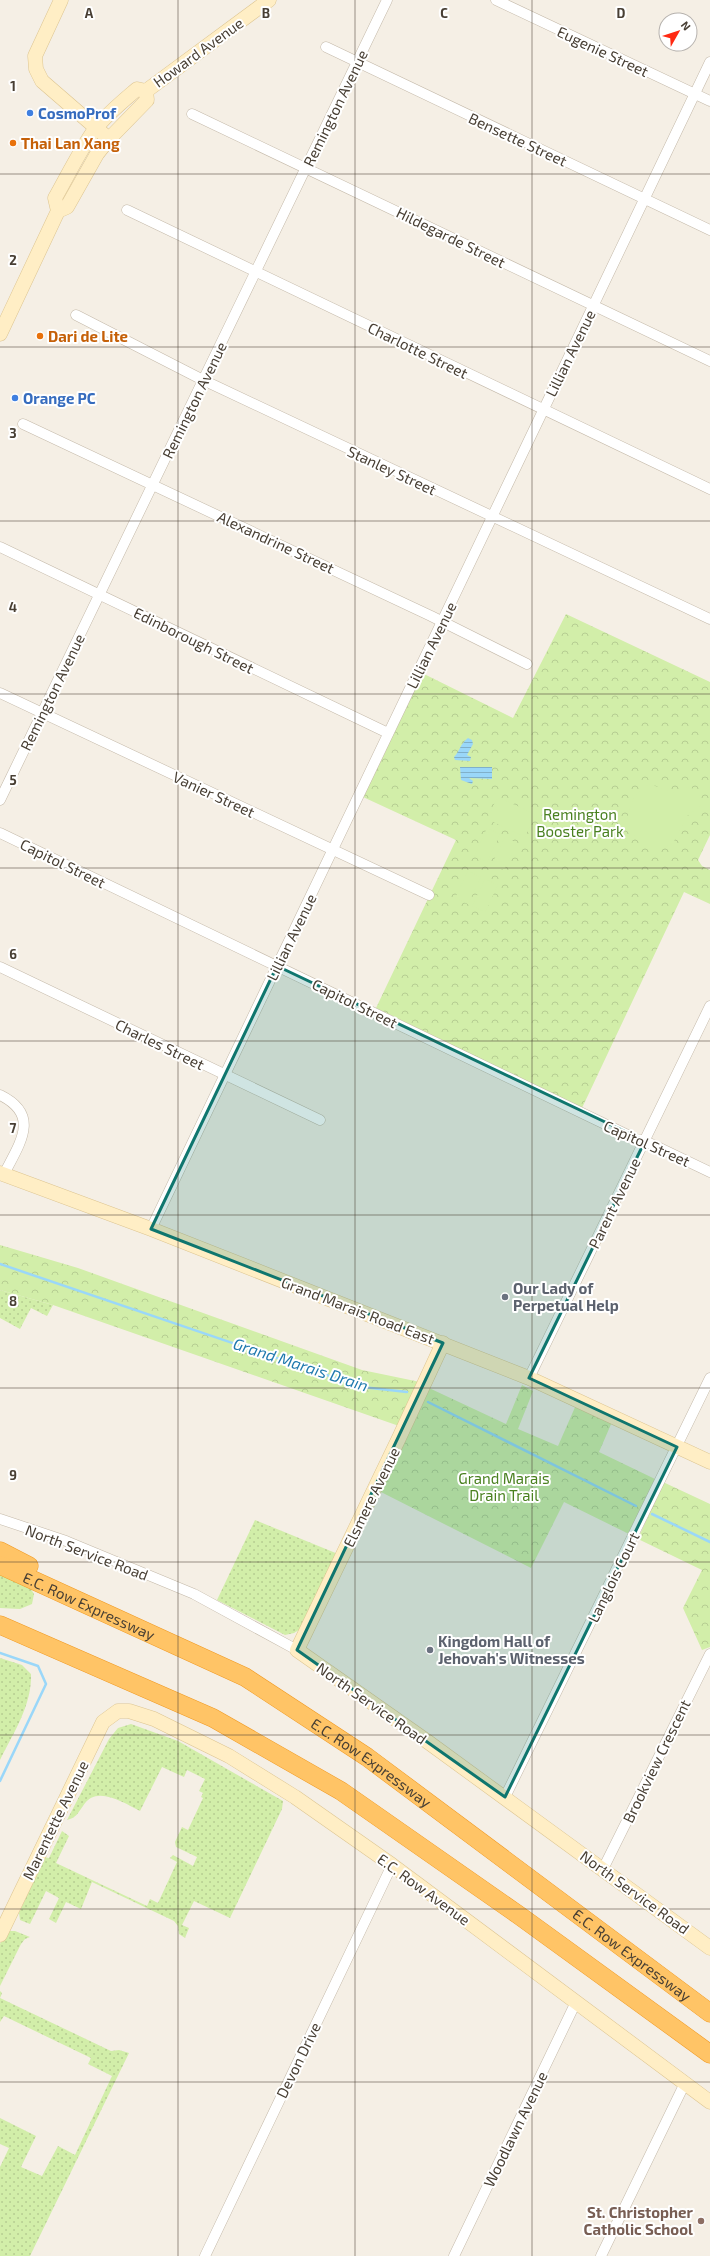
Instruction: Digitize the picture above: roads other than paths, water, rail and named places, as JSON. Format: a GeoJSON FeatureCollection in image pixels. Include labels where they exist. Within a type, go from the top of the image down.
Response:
{"type":"FeatureCollection","features":[{"type":"Feature","properties":{"kind":"highway"},"geometry":{"type":"LineString","coordinates":[[0,1551],[245,1677]]}},
{"type":"Feature","properties":{"kind":"highway","name":"E.C. Row Expressway"},"geometry":{"type":"LineString","coordinates":[[0,1565],[245,1677],[367,1757],[710,2013]]}},
{"type":"Feature","properties":{"kind":"highway"},"geometry":{"type":"LineString","coordinates":[[0,1625],[213,1718],[341,1791],[520,1916],[710,2054]]}},
{"type":"Feature","properties":{"kind":"street"},"geometry":{"type":"LineString","coordinates":[[61,0],[35,56],[36,70],[42,81],[109,139]]}},
{"type":"Feature","properties":{"kind":"street","name":"Howard Avenue"},"geometry":{"type":"LineString","coordinates":[[146,91],[269,0]]}},
{"type":"Feature","properties":{"kind":"street","name":"Remington Avenue"},"geometry":{"type":"LineString","coordinates":[[0,800],[388,0]]}},
{"type":"Feature","properties":{"kind":"street","name":"Eugenie Street"},"geometry":{"type":"LineString","coordinates":[[496,0],[710,101]]}},
{"type":"Feature","properties":{"kind":"street","name":"Bensette Street"},"geometry":{"type":"LineString","coordinates":[[326,47],[710,230]]}},
{"type":"Feature","properties":{"kind":"street","name":"Lillian Avenue"},"geometry":{"type":"LineString","coordinates":[[151,1229],[710,62]]}},
{"type":"Feature","properties":{"kind":"street","name":"Howard Avenue"},"geometry":{"type":"LineString","coordinates":[[0,334],[58,211],[55,198],[96,128],[137,88],[146,91]]}},
{"type":"Feature","properties":{"kind":"street","name":"Howard Avenue"},"geometry":{"type":"LineString","coordinates":[[58,211],[67,208],[81,180],[109,139],[147,100],[146,91]]}},
{"type":"Feature","properties":{"kind":"street","name":"Hildegarde Street"},"geometry":{"type":"LineString","coordinates":[[192,114],[710,361]]}},
{"type":"Feature","properties":{"kind":"street","name":"Charlotte Street"},"geometry":{"type":"LineString","coordinates":[[127,210],[710,489]]}},
{"type":"Feature","properties":{"kind":"street","name":"Stanley Street"},"geometry":{"type":"LineString","coordinates":[[76,315],[203,380],[710,619]]}},
{"type":"Feature","properties":{"kind":"street","name":"Alexandrine Street"},"geometry":{"type":"LineString","coordinates":[[23,424],[442,621],[527,664]]}},
{"type":"Feature","properties":{"kind":"street","name":"Edinborough Street"},"geometry":{"type":"LineString","coordinates":[[0,547],[388,733]]}},
{"type":"Feature","properties":{"kind":"street","name":"Vanier Street"},"geometry":{"type":"LineString","coordinates":[[0,693],[429,895]]}},
{"type":"Feature","properties":{"kind":"street","name":"Capitol Street"},"geometry":{"type":"LineString","coordinates":[[0,833],[636,1139],[644,1141],[710,1172]]}},
{"type":"Feature","properties":{"kind":"street","name":"Charles Street"},"geometry":{"type":"LineString","coordinates":[[0,967],[320,1120]]}},
{"type":"Feature","properties":{"kind":"street","name":"Parent Avenue"},"geometry":{"type":"LineString","coordinates":[[529,1378],[710,1006]]}},
{"type":"Feature","properties":{"kind":"street"},"geometry":{"type":"LineString","coordinates":[[0,1096],[14,1102],[24,1115],[25,1125],[23,1136],[2,1174]]}},
{"type":"Feature","properties":{"kind":"street","name":"Grand Marais Road East"},"geometry":{"type":"LineString","coordinates":[[2,1174],[151,1229],[443,1343],[529,1378],[710,1462]]}},
{"type":"Feature","properties":{"kind":"street","name":"Elsmere Avenue"},"geometry":{"type":"LineString","coordinates":[[297,1650],[443,1343]]}},
{"type":"Feature","properties":{"kind":"street","name":"Langlois Court"},"geometry":{"type":"LineString","coordinates":[[505,1798],[710,1378]]}},
{"type":"Feature","properties":{"kind":"street","name":"North Service Road"},"geometry":{"type":"LineString","coordinates":[[0,1518],[66,1541],[194,1594],[297,1650],[505,1798],[710,1948]]}},
{"type":"Feature","properties":{"kind":"street","name":"Brookview Crescent"},"geometry":{"type":"LineString","coordinates":[[603,1869],[710,1654]]}},
{"type":"Feature","properties":{"kind":"street","name":"E.C. Row Avenue"},"geometry":{"type":"LineString","coordinates":[[118,1711],[129,1711],[154,1719],[229,1756],[295,1797],[392,1865],[710,2102]]}},
{"type":"Feature","properties":{"kind":"street","name":"Marentette Avenue"},"geometry":{"type":"LineString","coordinates":[[0,1935],[99,1729],[103,1722],[118,1711]]}},
{"type":"Feature","properties":{"kind":"street","name":"Devon Drive"},"geometry":{"type":"LineString","coordinates":[[205,2256],[392,1865]]}},
{"type":"Feature","properties":{"kind":"street","name":"Woodlawn Avenue"},"geometry":{"type":"LineString","coordinates":[[454,2256],[576,2002]]}},
{"type":"Feature","properties":{"kind":"street"},"geometry":{"type":"LineString","coordinates":[[601,2256],[685,2083]]}},
{"type":"Feature","properties":{"kind":"water"},"geometry":{"type":"Polygon","coordinates":[[[468,738],[472,740],[473,744],[467,755],[471,757],[470,761],[455,760],[454,757],[468,738]]]}},
{"type":"Feature","properties":{"kind":"water"},"geometry":{"type":"Polygon","coordinates":[[[460,767],[492,767],[492,779],[469,778],[473,781],[472,784],[461,780],[460,767]]]}},
{"type":"Feature","properties":{"kind":"waterway","name":"Grand Marais Drain"},"geometry":{"type":"LineString","coordinates":[[0,1264],[362,1387],[407,1392]]}},
{"type":"Feature","properties":{"kind":"waterway","name":"Grand Marais Drain"},"geometry":{"type":"LineString","coordinates":[[428,1402],[636,1506]]}},
{"type":"Feature","properties":{"kind":"waterway","name":"Grand Marais Drain"},"geometry":{"type":"LineString","coordinates":[[652,1514],[710,1542]]}},
{"type":"Feature","properties":{"kind":"waterway"},"geometry":{"type":"LineString","coordinates":[[0,1653],[38,1666],[46,1684],[0,1781]]}},
{"type":"Feature","properties":{"kind":"place","name":"CosmoProf"},"geometry":{"type":"Point","coordinates":[30,113]}},
{"type":"Feature","properties":{"kind":"place","name":"Thai Lan Xang"},"geometry":{"type":"Point","coordinates":[13,143]}},
{"type":"Feature","properties":{"kind":"place","name":"Dari de Lite"},"geometry":{"type":"Point","coordinates":[40,336]}},
{"type":"Feature","properties":{"kind":"place","name":"Orange PC"},"geometry":{"type":"Point","coordinates":[15,398]}},
{"type":"Feature","properties":{"kind":"place","name":"Our Lady of Perpetual Help"},"geometry":{"type":"Point","coordinates":[505,1297]}},
{"type":"Feature","properties":{"kind":"place","name":"Kingdom Hall of Jehovah's Witnesses"},"geometry":{"type":"Point","coordinates":[430,1650]}},
{"type":"Feature","properties":{"kind":"place","name":"St. Christopher Catholic School"},"geometry":{"type":"Point","coordinates":[701,2221]}},
{"type":"Feature","properties":{"kind":"park label","name":"Remington Booster Park"},"geometry":{"type":"Point","coordinates":[580,822]}},
{"type":"Feature","properties":{"kind":"park label","name":"Grand Marais Drain Trail"},"geometry":{"type":"Point","coordinates":[504,1486]}}]}
